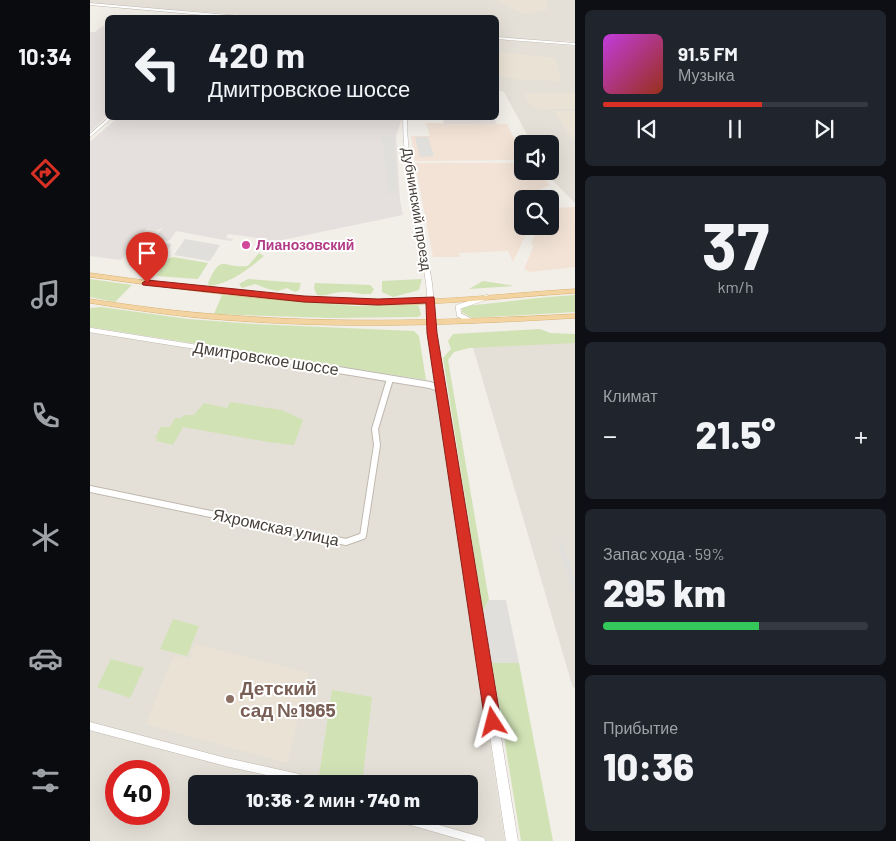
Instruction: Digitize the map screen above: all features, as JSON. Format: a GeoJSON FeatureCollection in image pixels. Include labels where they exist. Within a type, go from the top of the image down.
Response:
{"type":"FeatureCollection","features":[{"type":"Feature","properties":{"kind":"main road"},"geometry":{"type":"LineString","coordinates":[[90,275],[217,291],[304,299],[370,302],[575,291]]}},
{"type":"Feature","properties":{"kind":"main road","name":"Дмитровское шоссе"},"geometry":{"type":"LineString","coordinates":[[90,301],[151,310],[245,319],[431,323],[575,316]]}},
{"type":"Feature","properties":{"kind":"street"},"geometry":{"type":"LineString","coordinates":[[90,4],[210,15]]}},
{"type":"Feature","properties":{"kind":"street"},"geometry":{"type":"LineString","coordinates":[[499,38],[574,44]]}},
{"type":"Feature","properties":{"kind":"street"},"geometry":{"type":"LineString","coordinates":[[90,136],[108,120]]}},
{"type":"Feature","properties":{"kind":"street","name":"Дубнинский проезд"},"geometry":{"type":"LineString","coordinates":[[405,120],[404,134],[431,300]]}},
{"type":"Feature","properties":{"kind":"street"},"geometry":{"type":"LineString","coordinates":[[474,321],[462,317],[458,312],[458,307],[465,303],[478,302],[487,297]]}},
{"type":"Feature","properties":{"kind":"street"},"geometry":{"type":"LineString","coordinates":[[431,300],[431,323],[512,841]]}},
{"type":"Feature","properties":{"kind":"street","name":"Дмитровское шоссе"},"geometry":{"type":"LineString","coordinates":[[90,330],[430,385],[441,389]]}},
{"type":"Feature","properties":{"kind":"street","name":"Яхромская улица"},"geometry":{"type":"LineString","coordinates":[[90,488],[346,542],[363,536],[377,445],[375,429],[390,379]]}},
{"type":"Feature","properties":{"kind":"street"},"geometry":{"type":"LineString","coordinates":[[90,726],[226,762],[284,775]]}},
{"type":"Feature","properties":{"kind":"street"},"geometry":{"type":"LineString","coordinates":[[425,825],[482,841]]}},
{"type":"Feature","properties":{"kind":"shaded area"},"geometry":{"type":"Polygon","coordinates":[[[90,0],[575,0],[575,42],[499,37],[499,15],[243,15],[90,3],[90,0]]]}},
{"type":"Feature","properties":{"kind":"shaded area"},"geometry":{"type":"Polygon","coordinates":[[[497,0],[546,0],[549,9],[524,14],[497,0]]]}},
{"type":"Feature","properties":{"kind":"shaded area"},"geometry":{"type":"Polygon","coordinates":[[[105,24],[105,118],[90,132],[90,32],[95,32],[105,24]]]}},
{"type":"Feature","properties":{"kind":"shaded area"},"geometry":{"type":"Polygon","coordinates":[[[499,39],[575,46],[575,203],[552,180],[559,180],[559,135],[527,135],[504,92],[499,90],[499,39]]]}},
{"type":"Feature","properties":{"kind":"shaded area"},"geometry":{"type":"Polygon","coordinates":[[[499,52],[556,58],[561,81],[513,79],[499,75],[499,52]]]}},
{"type":"Feature","properties":{"kind":"shaded area"},"geometry":{"type":"Polygon","coordinates":[[[575,93],[575,109],[541,109],[531,106],[524,94],[575,93]]]}},
{"type":"Feature","properties":{"kind":"shaded area"},"geometry":{"type":"Polygon","coordinates":[[[554,111],[575,111],[575,139],[572,139],[554,111]]]}},
{"type":"Feature","properties":{"kind":"shaded area"},"geometry":{"type":"Polygon","coordinates":[[[115,120],[401,120],[396,136],[400,200],[403,215],[258,245],[257,238],[228,234],[226,238],[233,239],[232,241],[176,231],[170,240],[166,241],[155,238],[162,228],[158,230],[147,228],[121,260],[90,256],[90,142],[115,120]]]}},
{"type":"Feature","properties":{"kind":"shaded area"},"geometry":{"type":"Polygon","coordinates":[[[443,120],[495,120],[497,124],[444,124],[443,120]]]}},
{"type":"Feature","properties":{"kind":"shaded area"},"geometry":{"type":"Polygon","coordinates":[[[426,123],[507,124],[514,138],[514,160],[415,161],[411,136],[430,136],[426,123]]]}},
{"type":"Feature","properties":{"kind":"shaded area"},"geometry":{"type":"Polygon","coordinates":[[[382,137],[394,137],[398,194],[388,194],[382,137]]]}},
{"type":"Feature","properties":{"kind":"shaded area"},"geometry":{"type":"Polygon","coordinates":[[[415,137],[428,137],[434,156],[420,157],[415,137]]]}},
{"type":"Feature","properties":{"kind":"shaded area"},"geometry":{"type":"Polygon","coordinates":[[[415,163],[514,163],[514,180],[546,180],[549,185],[539,190],[514,190],[514,235],[526,235],[513,262],[508,251],[459,253],[460,257],[433,257],[415,163]]]}},
{"type":"Feature","properties":{"kind":"shaded area"},"geometry":{"type":"Polygon","coordinates":[[[575,207],[575,267],[530,272],[524,269],[534,245],[531,244],[534,235],[559,235],[559,208],[575,207]]]}},
{"type":"Feature","properties":{"kind":"shaded area"},"geometry":{"type":"Polygon","coordinates":[[[185,239],[220,245],[210,261],[174,255],[185,239]]]}},
{"type":"Feature","properties":{"kind":"shaded area"},"geometry":{"type":"Polygon","coordinates":[[[151,241],[172,244],[156,266],[135,262],[151,241]]]}},
{"type":"Feature","properties":{"kind":"shaded area"},"geometry":{"type":"Polygon","coordinates":[[[90,332],[431,387],[437,390],[505,841],[90,841],[90,332]]]}},
{"type":"Feature","properties":{"kind":"shaded area"},"geometry":{"type":"Polygon","coordinates":[[[575,340],[575,687],[573,688],[472,344],[575,340]]]}},
{"type":"Feature","properties":{"kind":"shaded area"},"geometry":{"type":"Polygon","coordinates":[[[557,542],[563,542],[575,579],[575,598],[557,542]]]}},
{"type":"Feature","properties":{"kind":"shaded area"},"geometry":{"type":"Polygon","coordinates":[[[489,600],[506,600],[519,663],[492,663],[483,611],[489,600]]]}},
{"type":"Feature","properties":{"kind":"shaded area","name":"Детский сад №1965"},"geometry":{"type":"Polygon","coordinates":[[[195,644],[309,673],[287,763],[146,724],[174,655],[189,659],[195,644]]]}},
{"type":"Feature","properties":{"kind":"green space"},"geometry":{"type":"Polygon","coordinates":[[[259,253],[264,256],[245,271],[224,282],[209,286],[208,283],[213,273],[220,265],[248,266],[259,253]]]}},
{"type":"Feature","properties":{"kind":"green space"},"geometry":{"type":"Polygon","coordinates":[[[173,257],[208,263],[198,279],[156,276],[169,258],[173,257]]]}},
{"type":"Feature","properties":{"kind":"green space"},"geometry":{"type":"Polygon","coordinates":[[[90,279],[132,285],[115,302],[90,297],[90,279]]]}},
{"type":"Feature","properties":{"kind":"green space"},"geometry":{"type":"Polygon","coordinates":[[[248,279],[301,283],[299,290],[295,292],[287,288],[278,291],[268,289],[255,284],[242,288],[239,284],[248,279]]]}},
{"type":"Feature","properties":{"kind":"green space"},"geometry":{"type":"Polygon","coordinates":[[[422,279],[419,290],[393,297],[382,292],[382,281],[422,279]]]}},
{"type":"Feature","properties":{"kind":"green space"},"geometry":{"type":"Polygon","coordinates":[[[483,281],[514,286],[469,289],[483,281]]]}},
{"type":"Feature","properties":{"kind":"green space"},"geometry":{"type":"Polygon","coordinates":[[[315,283],[370,285],[374,289],[371,294],[339,292],[317,295],[314,288],[315,283]]]}},
{"type":"Feature","properties":{"kind":"green space"},"geometry":{"type":"Polygon","coordinates":[[[222,295],[354,306],[417,305],[421,315],[418,317],[330,318],[214,314],[222,295]]]}},
{"type":"Feature","properties":{"kind":"green space"},"geometry":{"type":"Polygon","coordinates":[[[575,295],[575,312],[472,318],[462,312],[462,308],[465,306],[575,295]]]}},
{"type":"Feature","properties":{"kind":"green space"},"geometry":{"type":"Polygon","coordinates":[[[101,307],[188,319],[414,331],[419,336],[426,380],[90,327],[90,308],[101,307]]]}},
{"type":"Feature","properties":{"kind":"green space"},"geometry":{"type":"Polygon","coordinates":[[[540,329],[550,333],[575,334],[575,343],[469,348],[454,352],[448,360],[489,600],[483,611],[443,358],[451,349],[448,341],[453,334],[540,329]]]}},
{"type":"Feature","properties":{"kind":"green space"},"geometry":{"type":"Polygon","coordinates":[[[230,402],[282,410],[303,420],[294,445],[183,427],[173,445],[156,441],[158,439],[155,438],[161,427],[170,427],[175,418],[194,415],[204,403],[227,408],[230,402]]]}},
{"type":"Feature","properties":{"kind":"green space"},"geometry":{"type":"Polygon","coordinates":[[[173,619],[199,626],[187,656],[160,649],[173,619]]]}},
{"type":"Feature","properties":{"kind":"green space"},"geometry":{"type":"Polygon","coordinates":[[[111,659],[144,668],[130,698],[97,687],[111,659]]]}},
{"type":"Feature","properties":{"kind":"green space"},"geometry":{"type":"Polygon","coordinates":[[[492,663],[519,663],[553,841],[521,841],[492,663]]]}},
{"type":"Feature","properties":{"kind":"green space"},"geometry":{"type":"Polygon","coordinates":[[[332,690],[372,697],[363,775],[319,775],[332,690]]]}},
{"type":"Feature","properties":{"kind":"place","name":"Лианозовский"},"geometry":{"type":"Point","coordinates":[246,245]}},
{"type":"Feature","properties":{"kind":"place","name":"Детский сад №1965"},"geometry":{"type":"Point","coordinates":[230,699]}},
{"type":"Feature","properties":{"kind":"route"},"geometry":{"type":"LineString","coordinates":[[147,283],[304,299],[355,302],[431,300],[432,333],[493,722]]}}]}
